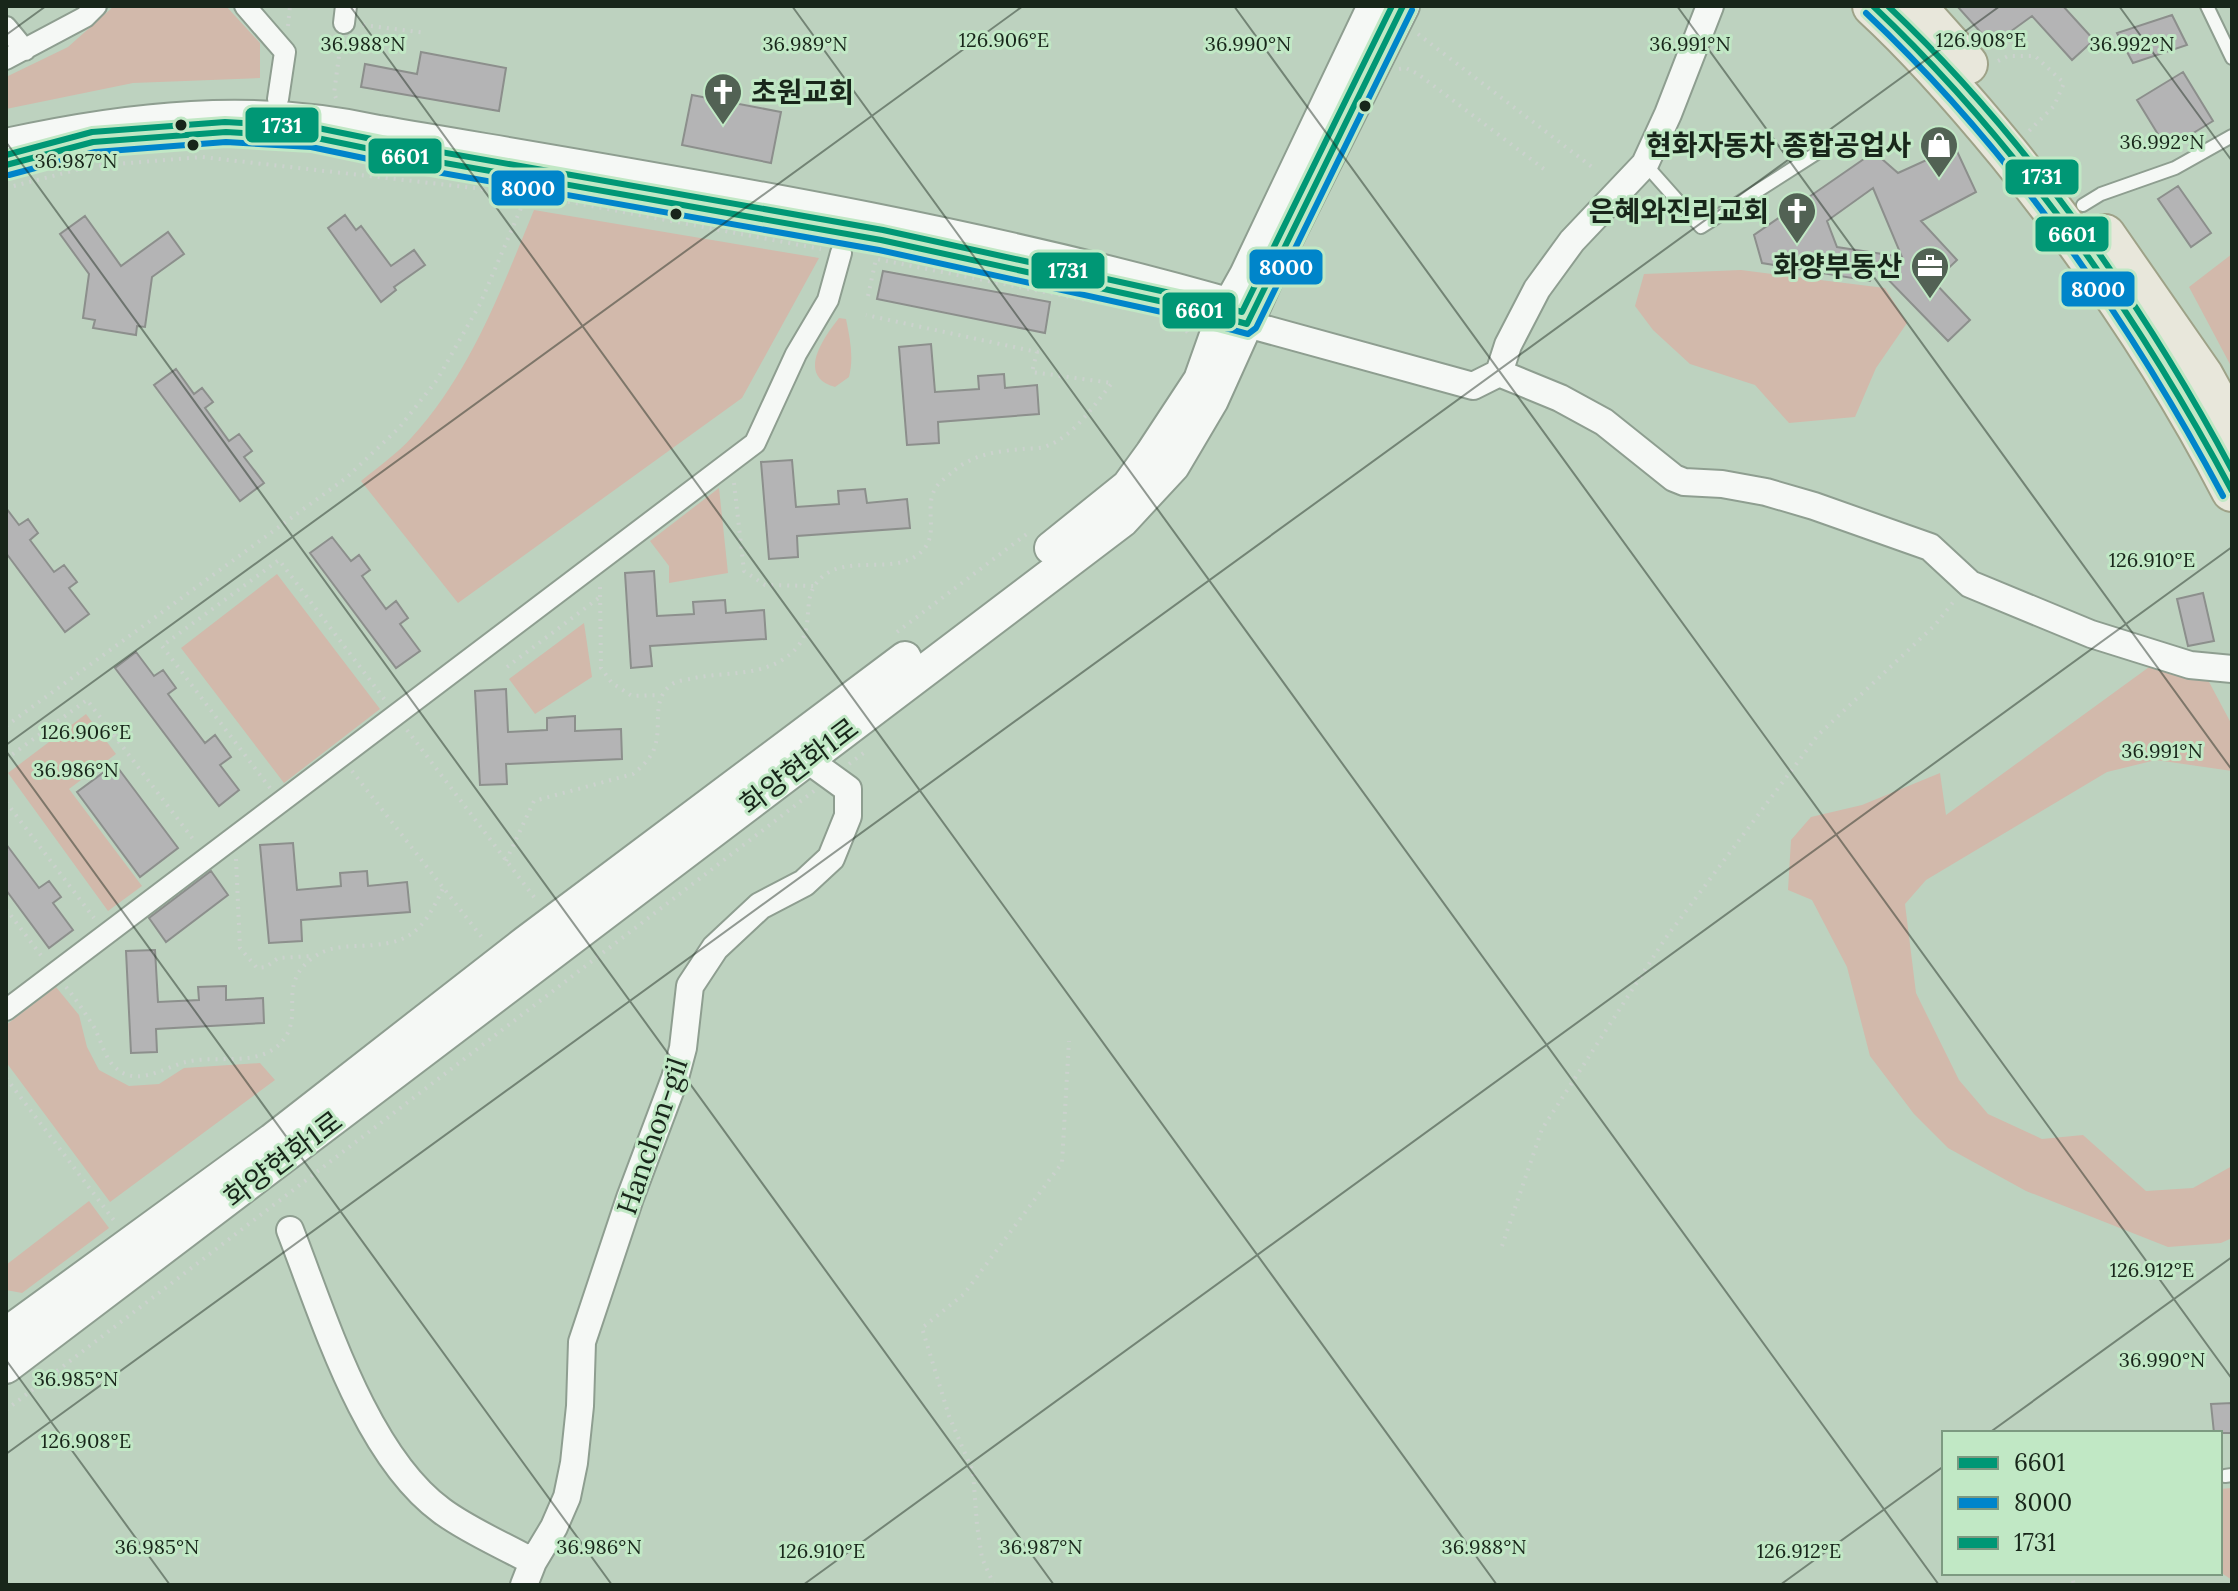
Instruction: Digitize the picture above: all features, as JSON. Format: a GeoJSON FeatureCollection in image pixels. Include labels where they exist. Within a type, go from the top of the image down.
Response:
{"type":"FeatureCollection","features":[{"type":"Feature","properties":{"kind":"main road"},"geometry":{"type":"LineString","coordinates":[[1873,6],[1924,57],[2050,205],[2099,272],[2199,428],[2232,491]]}},
{"type":"Feature","properties":{"kind":"main road"},"geometry":{"type":"LineString","coordinates":[[1915,6],[2083,205],[2203,376],[2232,429]]}},
{"type":"Feature","properties":{"kind":"street"},"geometry":{"type":"LineString","coordinates":[[6,27],[15,54],[85,17],[96,6]]}},
{"type":"Feature","properties":{"kind":"street"},"geometry":{"type":"LineString","coordinates":[[245,6],[285,52],[278,99]]}},
{"type":"Feature","properties":{"kind":"street","name":"화양현화1로"},"geometry":{"type":"LineString","coordinates":[[6,1367],[816,771],[1122,521],[1173,466],[1212,400],[1238,314],[1246,275],[1374,6]]}},
{"type":"Feature","properties":{"kind":"street","name":"화양현화1로"},"geometry":{"type":"LineString","coordinates":[[6,1334],[272,1140],[526,942],[1044,554],[1128,486],[1175,421],[1238,314],[1267,278],[1403,6]]}},
{"type":"Feature","properties":{"kind":"street"},"geometry":{"type":"LineString","coordinates":[[6,145],[173,117],[226,116],[332,122],[887,221],[1188,292],[1238,314],[1473,386],[1499,373],[1508,345],[1537,289],[1572,241],[1645,164],[1710,6]]}},
{"type":"Feature","properties":{"kind":"street"},"geometry":{"type":"LineString","coordinates":[[6,165],[93,142],[226,132],[312,137],[867,237],[1182,306],[1238,314]]}},
{"type":"Feature","properties":{"kind":"street"},"geometry":{"type":"LineString","coordinates":[[6,1010],[755,443],[796,354],[828,300],[841,253]]}},
{"type":"Feature","properties":{"kind":"street"},"geometry":{"type":"LineString","coordinates":[[1499,373],[1560,398],[1604,422],[1674,478],[1684,482],[1722,484],[1766,492],[1930,547],[1970,584],[2137,649],[2190,665],[2232,669]]}},
{"type":"Feature","properties":{"kind":"street","name":"Hanchon-gil"},"geometry":{"type":"LineString","coordinates":[[528,1573],[567,1497],[579,1420],[582,1342],[630,1198],[675,1078],[683,1048],[690,986],[715,948],[760,906],[804,883],[831,858],[848,816],[848,789],[816,771]]}},
{"type":"Feature","properties":{"kind":"street"},"geometry":{"type":"LineString","coordinates":[[290,1230],[357,1400],[401,1470],[441,1511],[528,1573]]}},
{"type":"Feature","properties":{"kind":"lane"},"geometry":{"type":"LineString","coordinates":[[2207,6],[2232,58]]}},
{"type":"Feature","properties":{"kind":"lane"},"geometry":{"type":"LineString","coordinates":[[2083,205],[2101,194],[2175,168],[2232,136]]}},
{"type":"Feature","properties":{"kind":"lane"},"geometry":{"type":"LineString","coordinates":[[1645,164],[1701,227],[1820,151]]}},
{"type":"Feature","properties":{"kind":"path"},"geometry":{"type":"LineString","coordinates":[[345,14],[426,33]]}},
{"type":"Feature","properties":{"kind":"path"},"geometry":{"type":"LineString","coordinates":[[1418,35],[1592,167]]}},
{"type":"Feature","properties":{"kind":"path"},"geometry":{"type":"LineString","coordinates":[[340,49],[334,93],[340,106]]}},
{"type":"Feature","properties":{"kind":"path"},"geometry":{"type":"LineString","coordinates":[[1972,70],[2008,56],[2035,56],[2064,83],[2054,106],[2026,134]]}},
{"type":"Feature","properties":{"kind":"path"},"geometry":{"type":"LineString","coordinates":[[1395,69],[1406,68],[1418,74],[1544,169]]}},
{"type":"Feature","properties":{"kind":"path"},"geometry":{"type":"LineString","coordinates":[[6,188],[92,166],[202,157],[527,194],[841,253]]}},
{"type":"Feature","properties":{"kind":"path"},"geometry":{"type":"LineString","coordinates":[[6,726],[346,478],[399,428],[437,380],[480,304],[527,194]]}},
{"type":"Feature","properties":{"kind":"path"},"geometry":{"type":"LineString","coordinates":[[868,296],[876,259],[1178,319],[1192,338]]}},
{"type":"Feature","properties":{"kind":"path"},"geometry":{"type":"LineString","coordinates":[[506,861],[534,801],[633,774],[644,764],[655,748],[661,695],[673,682],[764,670],[785,658],[804,641],[810,620],[809,598],[814,586],[834,569],[910,560],[925,547],[931,533],[929,509],[934,488],[967,460],[1002,451],[1047,447],[1069,432],[1112,383],[1032,372],[1037,352],[866,315]]}},
{"type":"Feature","properties":{"kind":"path"},"geometry":{"type":"LineString","coordinates":[[731,461],[744,571],[765,585],[814,586]]}},
{"type":"Feature","properties":{"kind":"path"},"geometry":{"type":"LineString","coordinates":[[893,635],[1033,529]]}},
{"type":"Feature","properties":{"kind":"path"},"geometry":{"type":"LineString","coordinates":[[281,803],[162,646],[279,560],[538,903]]}},
{"type":"Feature","properties":{"kind":"path"},"geometry":{"type":"LineString","coordinates":[[599,560],[601,668],[612,683],[632,696],[661,695]]}},
{"type":"Feature","properties":{"kind":"path"},"geometry":{"type":"LineString","coordinates":[[1502,1246],[1542,1129],[1665,939],[1818,735],[1935,625],[1970,584]]}},
{"type":"Feature","properties":{"kind":"path"},"geometry":{"type":"LineString","coordinates":[[507,667],[600,597]]}},
{"type":"Feature","properties":{"kind":"path"},"geometry":{"type":"LineString","coordinates":[[6,759],[87,700],[208,857]]}},
{"type":"Feature","properties":{"kind":"path"},"geometry":{"type":"LineString","coordinates":[[849,764],[861,755]]}},
{"type":"Feature","properties":{"kind":"path"},"geometry":{"type":"LineString","coordinates":[[341,757],[487,943]]}},
{"type":"Feature","properties":{"kind":"path"},"geometry":{"type":"LineString","coordinates":[[6,1410],[816,771]]}},
{"type":"Feature","properties":{"kind":"path"},"geometry":{"type":"LineString","coordinates":[[6,802],[106,934]]}},
{"type":"Feature","properties":{"kind":"path"},"geometry":{"type":"LineString","coordinates":[[235,837],[240,948],[247,959],[257,968],[266,967],[278,958],[316,956]]}},
{"type":"Feature","properties":{"kind":"path"},"geometry":{"type":"LineString","coordinates":[[6,909],[95,1029],[116,1069],[127,1075],[143,1076],[188,1061],[247,1058],[281,1043],[289,1031],[295,978],[316,956],[330,948],[378,947],[398,942],[428,919],[443,888]]}},
{"type":"Feature","properties":{"kind":"path"},"geometry":{"type":"LineString","coordinates":[[994,1585],[982,1558],[973,1472],[949,1416],[922,1328],[964,1294],[1062,1163],[1069,1041]]}},
{"type":"Feature","properties":{"kind":"path"},"geometry":{"type":"LineString","coordinates":[[6,1078],[119,1228]]}},
{"type":"Feature","properties":{"kind":"shaded area"},"geometry":{"type":"Polygon","coordinates":[[[114,6],[226,6],[260,43],[260,78],[133,83],[6,109],[6,77],[68,47],[114,6]]]}},
{"type":"Feature","properties":{"kind":"shaded area"},"geometry":{"type":"Polygon","coordinates":[[[534,210],[819,258],[742,398],[458,603],[361,481],[406,443],[451,385],[483,329],[534,210]]]}},
{"type":"Feature","properties":{"kind":"shaded area"},"geometry":{"type":"Polygon","coordinates":[[[2232,254],[2232,368],[2189,287],[2232,254]]]}},
{"type":"Feature","properties":{"kind":"shaded area"},"geometry":{"type":"Polygon","coordinates":[[[1741,270],[1885,288],[1907,323],[1876,368],[1855,417],[1789,423],[1755,385],[1690,364],[1653,330],[1635,306],[1644,274],[1741,270]]]}},
{"type":"Feature","properties":{"kind":"shaded area"},"geometry":{"type":"Polygon","coordinates":[[[839,318],[846,319],[851,362],[849,377],[835,387],[823,382],[815,365],[821,345],[839,318]]]}},
{"type":"Feature","properties":{"kind":"shaded area"},"geometry":{"type":"Polygon","coordinates":[[[719,488],[728,573],[669,583],[669,566],[650,541],[719,488]]]}},
{"type":"Feature","properties":{"kind":"shaded area"},"geometry":{"type":"Polygon","coordinates":[[[277,574],[380,709],[284,783],[181,648],[277,574]]]}},
{"type":"Feature","properties":{"kind":"shaded area"},"geometry":{"type":"Polygon","coordinates":[[[584,623],[592,677],[535,714],[509,679],[584,623]]]}},
{"type":"Feature","properties":{"kind":"shaded area"},"geometry":{"type":"Polygon","coordinates":[[[2156,662],[2208,680],[2232,725],[2232,771],[2156,760],[2107,772],[1926,880],[1905,904],[1916,993],[1959,1080],[1988,1114],[2042,1139],[2083,1135],[2146,1191],[2193,1188],[2232,1166],[2232,1238],[2221,1243],[2168,1247],[2026,1191],[1948,1148],[1914,1114],[1870,1056],[1847,967],[1812,900],[1788,890],[1791,840],[1811,817],[1862,805],[1940,773],[1946,815],[2156,662]]]}},
{"type":"Feature","properties":{"kind":"shaded area"},"geometry":{"type":"Polygon","coordinates":[[[86,714],[116,754],[69,789],[142,886],[108,911],[8,773],[86,714]]]}},
{"type":"Feature","properties":{"kind":"shaded area"},"geometry":{"type":"Polygon","coordinates":[[[56,987],[79,1015],[87,1047],[99,1070],[129,1086],[159,1084],[184,1068],[260,1063],[275,1080],[110,1202],[6,1062],[6,1025],[56,987]]]}},
{"type":"Feature","properties":{"kind":"shaded area"},"geometry":{"type":"Polygon","coordinates":[[[89,1201],[109,1228],[22,1293],[6,1290],[6,1265],[89,1201]]]}},
{"type":"Feature","properties":{"kind":"shaded area"},"geometry":{"type":"Polygon","coordinates":[[[2232,1488],[2232,1580],[2222,1573],[2222,1489],[2232,1488]]]}},
{"type":"Feature","properties":{"kind":"building"},"geometry":{"type":"Polygon","coordinates":[[[1957,6],[2063,6],[2094,40],[2072,60],[2032,16],[1992,45],[1957,6]]]}},
{"type":"Feature","properties":{"kind":"building"},"geometry":{"type":"Polygon","coordinates":[[[2172,15],[2187,45],[2133,63],[2117,33],[2172,15]]]}},
{"type":"Feature","properties":{"kind":"building"},"geometry":{"type":"Polygon","coordinates":[[[421,52],[506,68],[499,111],[361,87],[365,64],[417,74],[421,52]]]}},
{"type":"Feature","properties":{"kind":"building"},"geometry":{"type":"Polygon","coordinates":[[[2183,72],[2213,121],[2167,149],[2137,100],[2183,72]]]}},
{"type":"Feature","properties":{"kind":"building"},"geometry":{"type":"Polygon","coordinates":[[[692,95],[781,112],[771,163],[682,145],[692,95]]]}},
{"type":"Feature","properties":{"kind":"building"},"geometry":{"type":"Polygon","coordinates":[[[1955,147],[1976,192],[1921,221],[1957,260],[1934,282],[1970,320],[1948,341],[1876,267],[1870,281],[1762,263],[1754,235],[1874,152],[1898,173],[1955,147]],[[1873,188],[1827,221],[1837,247],[1902,257],[1873,188]]]}},
{"type":"Feature","properties":{"kind":"building"},"geometry":{"type":"Polygon","coordinates":[[[2178,186],[2211,233],[2191,247],[2158,199],[2178,186]]]}},
{"type":"Feature","properties":{"kind":"building"},"geometry":{"type":"Polygon","coordinates":[[[345,215],[356,230],[361,226],[391,266],[414,250],[425,265],[394,287],[396,290],[381,302],[328,228],[345,215]]]}},
{"type":"Feature","properties":{"kind":"building"},"geometry":{"type":"Polygon","coordinates":[[[85,216],[121,266],[168,232],[184,254],[152,277],[145,327],[137,326],[136,335],[93,328],[95,320],[83,318],[89,274],[60,234],[85,216]]]}},
{"type":"Feature","properties":{"kind":"building"},"geometry":{"type":"Polygon","coordinates":[[[883,271],[1050,302],[1045,333],[877,299],[883,271]]]}},
{"type":"Feature","properties":{"kind":"building"},"geometry":{"type":"Polygon","coordinates":[[[931,344],[935,392],[979,389],[978,376],[1004,374],[1005,388],[1037,385],[1039,414],[938,422],[939,443],[907,445],[899,347],[931,344]]]}},
{"type":"Feature","properties":{"kind":"building"},"geometry":{"type":"Polygon","coordinates":[[[176,369],[194,394],[202,388],[213,402],[205,408],[229,441],[239,434],[252,451],[244,457],[264,483],[240,501],[154,385],[176,369]]]}},
{"type":"Feature","properties":{"kind":"building"},"geometry":{"type":"Polygon","coordinates":[[[792,460],[796,507],[839,504],[838,491],[865,489],[867,503],[907,499],[910,528],[797,536],[798,557],[769,559],[761,462],[792,460]]]}},
{"type":"Feature","properties":{"kind":"building"},"geometry":{"type":"Polygon","coordinates":[[[6,508],[19,525],[28,519],[38,533],[30,540],[54,572],[64,565],[77,582],[69,588],[89,614],[65,632],[6,553],[6,508]]]}},
{"type":"Feature","properties":{"kind":"building"},"geometry":{"type":"Polygon","coordinates":[[[332,537],[351,561],[359,555],[370,570],[362,576],[386,609],[396,601],[408,618],[400,624],[420,651],[396,668],[310,553],[332,537]]]}},
{"type":"Feature","properties":{"kind":"building"},"geometry":{"type":"Polygon","coordinates":[[[654,571],[657,616],[694,614],[693,602],[725,600],[726,613],[764,610],[766,639],[650,646],[652,666],[631,668],[625,573],[654,571]]]}},
{"type":"Feature","properties":{"kind":"building"},"geometry":{"type":"Polygon","coordinates":[[[2203,593],[2214,641],[2188,646],[2177,599],[2203,593]]]}},
{"type":"Feature","properties":{"kind":"building"},"geometry":{"type":"Polygon","coordinates":[[[136,652],[154,676],[163,670],[176,688],[168,694],[205,743],[215,735],[231,757],[220,765],[239,790],[219,806],[115,668],[136,652]]]}},
{"type":"Feature","properties":{"kind":"building"},"geometry":{"type":"Polygon","coordinates":[[[506,689],[508,732],[547,730],[547,718],[575,716],[575,731],[621,729],[622,759],[506,764],[507,784],[480,785],[475,691],[506,689]]]}},
{"type":"Feature","properties":{"kind":"building"},"geometry":{"type":"Polygon","coordinates":[[[115,764],[178,848],[140,877],[77,792],[115,764]]]}},
{"type":"Feature","properties":{"kind":"building"},"geometry":{"type":"Polygon","coordinates":[[[293,843],[297,890],[341,886],[340,873],[367,871],[368,886],[407,882],[410,912],[301,920],[302,941],[269,943],[260,845],[293,843]]]}},
{"type":"Feature","properties":{"kind":"building"},"geometry":{"type":"Polygon","coordinates":[[[6,844],[39,888],[49,881],[61,897],[53,903],[73,930],[49,948],[6,890],[6,844]]]}},
{"type":"Feature","properties":{"kind":"building"},"geometry":{"type":"Polygon","coordinates":[[[211,871],[228,895],[166,942],[149,918],[211,871]]]}},
{"type":"Feature","properties":{"kind":"building"},"geometry":{"type":"Polygon","coordinates":[[[155,950],[158,1002],[199,1000],[198,987],[226,986],[226,1000],[263,998],[264,1023],[156,1029],[157,1052],[131,1053],[126,951],[155,950]]]}},
{"type":"Feature","properties":{"kind":"building"},"geometry":{"type":"Polygon","coordinates":[[[2232,1403],[2232,1433],[2214,1431],[2211,1404],[2232,1403]]]}},
{"type":"Feature","properties":{"kind":"transit line","name":"1731"},"geometry":{"type":"LineString","coordinates":[[6,155],[92,132],[225,122],[313,127],[883,230],[1184,296],[1242,312],[1392,6]]}},
{"type":"Feature","properties":{"kind":"transit line","name":"6601"},"geometry":{"type":"LineString","coordinates":[[6,165],[93,142],[226,132],[312,137],[881,240],[1182,306],[1247,324],[1403,6]]}},
{"type":"Feature","properties":{"kind":"transit line","name":"6601"},"geometry":{"type":"LineString","coordinates":[[1873,6],[1977,115],[2072,234],[2156,360],[2232,491]]}},
{"type":"Feature","properties":{"kind":"transit line","name":"1731"},"geometry":{"type":"LineString","coordinates":[[1888,6],[1987,110],[2078,224],[2160,345],[2232,470]]}},
{"type":"Feature","properties":{"kind":"transit line","name":"8000"},"geometry":{"type":"LineString","coordinates":[[9,175],[95,152],[226,142],[311,147],[879,250],[1180,316],[1248,334],[1256,328],[1412,10]]}},
{"type":"Feature","properties":{"kind":"transit line","name":"8000"},"geometry":{"type":"LineString","coordinates":[[1866,13],[1970,122],[2064,240],[2148,366],[2223,496]]}},
{"type":"Feature","properties":{"kind":"place","name":"초원교회"},"geometry":{"type":"Point","coordinates":[723,126]}},
{"type":"Feature","properties":{"kind":"place","name":"현화자동차 종합공업사"},"geometry":{"type":"Point","coordinates":[1939,179]}},
{"type":"Feature","properties":{"kind":"place","name":"은혜와진리교회"},"geometry":{"type":"Point","coordinates":[1797,245]}},
{"type":"Feature","properties":{"kind":"place","name":"화양부동산"},"geometry":{"type":"Point","coordinates":[1930,300]}}]}
